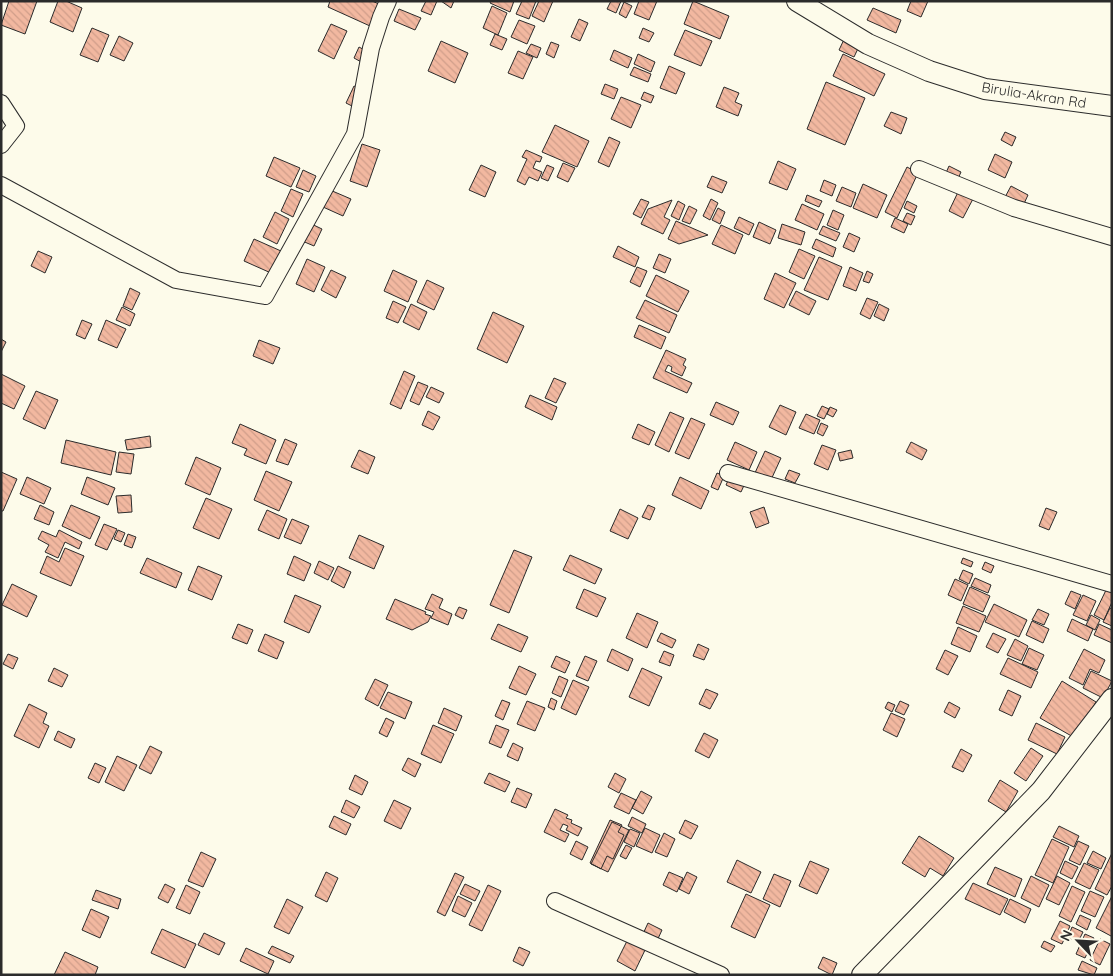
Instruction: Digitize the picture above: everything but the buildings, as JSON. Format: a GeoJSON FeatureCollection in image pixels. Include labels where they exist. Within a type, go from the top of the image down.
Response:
{"type":"FeatureCollection","features":[{"type":"Feature","properties":{"kind":"street"},"geometry":{"type":"LineString","coordinates":[[1,185],[176,280],[265,296],[355,134],[371,48],[388,1]]}},
{"type":"Feature","properties":{"kind":"street","name":"Birulia-Akran Rd"},"geometry":{"type":"LineString","coordinates":[[797,1],[868,44],[929,71],[984,89],[1112,106]]}},
{"type":"Feature","properties":{"kind":"street"},"geometry":{"type":"LineString","coordinates":[[1,103],[16,126],[1,145]]}},
{"type":"Feature","properties":{"kind":"street"},"geometry":{"type":"LineString","coordinates":[[919,169],[1014,208],[1112,236]]}},
{"type":"Feature","properties":{"kind":"street"},"geometry":{"type":"LineString","coordinates":[[728,473],[1112,584]]}},
{"type":"Feature","properties":{"kind":"street"},"geometry":{"type":"LineString","coordinates":[[862,975],[1041,791],[1108,711]]}},
{"type":"Feature","properties":{"kind":"street"},"geometry":{"type":"LineString","coordinates":[[555,901],[721,975]]}}]}
